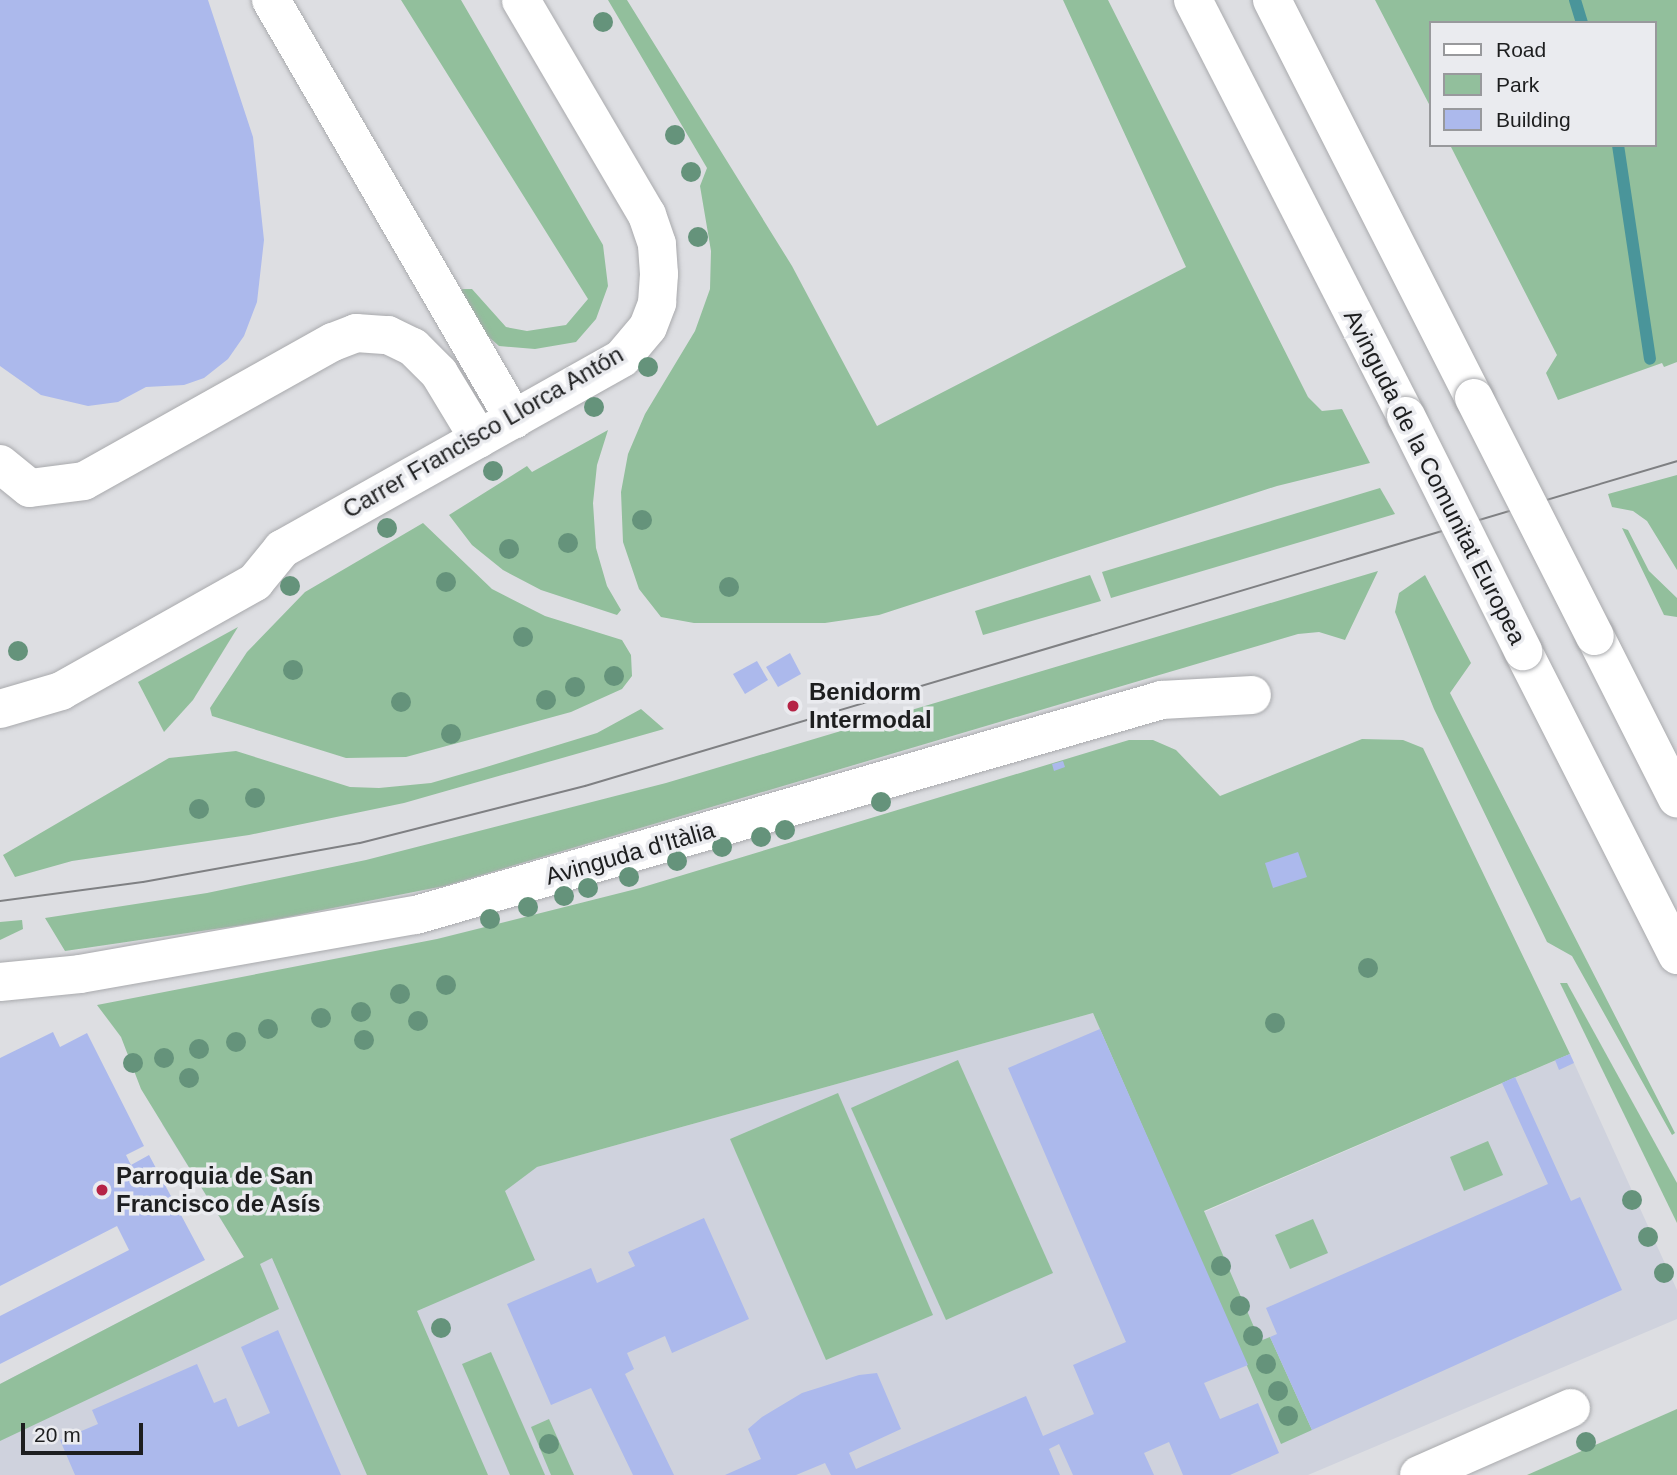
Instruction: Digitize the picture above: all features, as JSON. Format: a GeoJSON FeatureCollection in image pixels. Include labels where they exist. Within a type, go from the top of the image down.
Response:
{"type":"FeatureCollection","features":[{"type":"Feature","properties":{"kind":"street"},"geometry":{"type":"LineString","coordinates":[[271,0],[514,420]]}},
{"type":"Feature","properties":{"kind":"street","name":"Carrer Francisco Llorca Antón"},"geometry":{"type":"LineString","coordinates":[[0,709],[61,691],[255,582],[282,549],[622,358],[648,327],[657,303],[659,274],[657,244],[647,215],[521,0]]}},
{"type":"Feature","properties":{"kind":"street","name":"Avinguda de la Comunitat Europea"},"geometry":{"type":"LineString","coordinates":[[1193,0],[1677,955]]}},
{"type":"Feature","properties":{"kind":"street"},"geometry":{"type":"LineString","coordinates":[[1272,0],[1677,798]]}},
{"type":"Feature","properties":{"kind":"street"},"geometry":{"type":"LineString","coordinates":[[0,464],[30,488],[84,481],[332,342],[355,333],[388,335],[413,347],[439,373],[479,439]]}},
{"type":"Feature","properties":{"kind":"street","name":"Avinguda d'Itàlia"},"geometry":{"type":"LineString","coordinates":[[0,982],[80,975],[416,915],[1162,700],[1252,695]]}},
{"type":"Feature","properties":{"kind":"street"},"geometry":{"type":"LineString","coordinates":[[1419,1475],[1571,1408]]}},
{"type":"Feature","properties":{"kind":"shaded area"},"geometry":{"type":"Polygon","coordinates":[[[1093,1013],[1186,1220],[1570,1054],[1677,1290],[1677,1319],[1308,1475],[0,1475],[0,1384],[244,1257],[162,1124],[537,1167],[1093,1013]]]}},
{"type":"Feature","properties":{"kind":"green space"},"geometry":{"type":"Polygon","coordinates":[[[401,0],[461,0],[603,245],[608,286],[596,319],[576,342],[535,349],[499,346],[482,331],[461,295],[462,289],[472,289],[506,327],[527,331],[566,325],[588,299],[401,0]]]}},
{"type":"Feature","properties":{"kind":"green space"},"geometry":{"type":"Polygon","coordinates":[[[608,0],[627,0],[792,266],[877,426],[1186,267],[1063,0],[1108,0],[1308,397],[1322,411],[1342,409],[1370,463],[1277,486],[879,615],[825,623],[694,623],[661,617],[639,589],[623,542],[621,492],[628,454],[645,414],[695,331],[710,289],[711,251],[700,186],[707,168],[608,0]]]}},
{"type":"Feature","properties":{"kind":"green space"},"geometry":{"type":"Polygon","coordinates":[[[1375,0],[1677,0],[1677,362],[1664,367],[1662,363],[1558,400],[1546,373],[1557,355],[1451,147],[1656,147],[1656,21],[1428,21],[1428,102],[1375,0]]]}},
{"type":"Feature","properties":{"kind":"green space"},"geometry":{"type":"Polygon","coordinates":[[[608,430],[597,465],[593,503],[596,548],[607,586],[621,610],[617,615],[541,590],[503,570],[472,545],[449,515],[527,466],[532,472],[608,430]]]}},
{"type":"Feature","properties":{"kind":"green space"},"geometry":{"type":"Polygon","coordinates":[[[1677,475],[1677,570],[1647,521],[1633,511],[1612,507],[1608,494],[1677,475]]]}},
{"type":"Feature","properties":{"kind":"green space"},"geometry":{"type":"Polygon","coordinates":[[[1380,488],[1395,514],[1111,598],[1102,572],[1380,488]]]}},
{"type":"Feature","properties":{"kind":"green space"},"geometry":{"type":"Polygon","coordinates":[[[423,523],[492,589],[545,616],[622,640],[631,655],[632,676],[622,689],[571,712],[406,757],[346,758],[212,716],[210,708],[247,652],[305,592],[423,523]]]}},
{"type":"Feature","properties":{"kind":"green space"},"geometry":{"type":"Polygon","coordinates":[[[1622,528],[1628,530],[1649,571],[1677,598],[1677,617],[1664,615],[1622,528]]]}},
{"type":"Feature","properties":{"kind":"green space"},"geometry":{"type":"Polygon","coordinates":[[[1378,571],[1345,640],[1319,632],[1298,634],[444,886],[262,922],[65,951],[45,918],[207,893],[366,860],[666,783],[1378,571]]]}},
{"type":"Feature","properties":{"kind":"green space"},"geometry":{"type":"Polygon","coordinates":[[[1090,575],[1101,601],[983,635],[975,611],[1090,575]]]}},
{"type":"Feature","properties":{"kind":"green space"},"geometry":{"type":"Polygon","coordinates":[[[1425,575],[1471,663],[1450,693],[1675,1133],[1672,1135],[1572,956],[1547,942],[1434,709],[1395,612],[1399,593],[1425,575]]]}},
{"type":"Feature","properties":{"kind":"green space"},"geometry":{"type":"Polygon","coordinates":[[[238,627],[193,700],[164,732],[138,682],[238,627]]]}},
{"type":"Feature","properties":{"kind":"green space"},"geometry":{"type":"Polygon","coordinates":[[[641,709],[664,729],[404,803],[249,835],[72,861],[15,877],[3,855],[169,758],[236,751],[350,787],[379,788],[431,783],[597,733],[641,709]]]}},
{"type":"Feature","properties":{"kind":"green space"},"geometry":{"type":"Polygon","coordinates":[[[1362,739],[1403,740],[1423,748],[1570,1054],[1204,1211],[1260,1341],[1270,1337],[1312,1430],[1281,1444],[1093,1013],[537,1167],[505,1191],[535,1260],[417,1311],[488,1475],[367,1475],[272,1258],[260,1264],[279,1309],[0,1441],[0,1384],[244,1257],[141,1089],[121,1037],[97,1005],[437,939],[640,888],[1129,740],[1153,740],[1176,750],[1220,796],[1362,739]]]}},
{"type":"Feature","properties":{"kind":"green space"},"geometry":{"type":"Polygon","coordinates":[[[22,920],[23,929],[0,940],[0,922],[22,920]]]}},
{"type":"Feature","properties":{"kind":"green space"},"geometry":{"type":"Polygon","coordinates":[[[1560,983],[1567,983],[1677,1183],[1677,1223],[1560,983]]]}},
{"type":"Feature","properties":{"kind":"green space"},"geometry":{"type":"Polygon","coordinates":[[[958,1060],[1053,1273],[946,1320],[851,1108],[958,1060]]]}},
{"type":"Feature","properties":{"kind":"green space"},"geometry":{"type":"Polygon","coordinates":[[[838,1093],[933,1315],[826,1360],[730,1139],[838,1093]]]}},
{"type":"Feature","properties":{"kind":"green space"},"geometry":{"type":"Polygon","coordinates":[[[1488,1141],[1503,1175],[1464,1191],[1450,1157],[1488,1141]]]}},
{"type":"Feature","properties":{"kind":"green space"},"geometry":{"type":"Polygon","coordinates":[[[1313,1219],[1328,1253],[1290,1269],[1275,1235],[1313,1219]]]}},
{"type":"Feature","properties":{"kind":"green space"},"geometry":{"type":"Polygon","coordinates":[[[491,1352],[545,1475],[510,1475],[462,1364],[491,1352]]]}},
{"type":"Feature","properties":{"kind":"green space"},"geometry":{"type":"Polygon","coordinates":[[[1677,1409],[1677,1475],[1527,1475],[1677,1409]]]}},
{"type":"Feature","properties":{"kind":"green space"},"geometry":{"type":"Polygon","coordinates":[[[549,1419],[574,1475],[551,1475],[531,1427],[549,1419]]]}},
{"type":"Feature","properties":{"kind":"building"},"geometry":{"type":"Polygon","coordinates":[[[0,0],[208,0],[253,137],[264,240],[257,302],[244,336],[228,359],[204,378],[184,385],[146,387],[118,402],[88,406],[41,395],[0,366],[0,0]]]}},
{"type":"Feature","properties":{"kind":"building"},"geometry":{"type":"Polygon","coordinates":[[[790,653],[801,674],[778,687],[766,667],[790,653]]]}},
{"type":"Feature","properties":{"kind":"building"},"geometry":{"type":"Polygon","coordinates":[[[757,661],[768,680],[745,694],[733,674],[757,661]]]}},
{"type":"Feature","properties":{"kind":"building"},"geometry":{"type":"Polygon","coordinates":[[[1063,761],[1065,767],[1054,771],[1052,764],[1063,761]]]}},
{"type":"Feature","properties":{"kind":"building"},"geometry":{"type":"Polygon","coordinates":[[[1298,852],[1307,877],[1273,888],[1265,863],[1298,852]]]}},
{"type":"Feature","properties":{"kind":"building"},"geometry":{"type":"Polygon","coordinates":[[[1100,1029],[1248,1365],[1204,1383],[1220,1419],[1258,1403],[1279,1453],[1230,1475],[1183,1475],[1169,1442],[1144,1453],[1154,1475],[1073,1475],[1059,1444],[1049,1449],[1060,1475],[831,1475],[825,1463],[796,1475],[725,1475],[761,1459],[748,1429],[762,1417],[802,1393],[859,1375],[877,1373],[901,1429],[849,1453],[856,1469],[1026,1396],[1043,1436],[1094,1414],[1073,1365],[1126,1342],[1008,1068],[1100,1029]]]}},
{"type":"Feature","properties":{"kind":"building","name":"Parroquia de San Francisco de Asís"},"geometry":{"type":"Polygon","coordinates":[[[53,1032],[60,1047],[87,1033],[144,1146],[126,1155],[131,1165],[149,1155],[205,1260],[0,1364],[0,1316],[129,1250],[117,1226],[0,1286],[0,1058],[53,1032]]]}},
{"type":"Feature","properties":{"kind":"building"},"geometry":{"type":"Polygon","coordinates":[[[1570,1054],[1574,1063],[1559,1070],[1555,1060],[1570,1054]]]}},
{"type":"Feature","properties":{"kind":"building"},"geometry":{"type":"Polygon","coordinates":[[[1515,1077],[1571,1201],[1580,1197],[1622,1290],[1312,1430],[1270,1337],[1277,1334],[1266,1308],[1548,1184],[1502,1083],[1515,1077]]]}},
{"type":"Feature","properties":{"kind":"building"},"geometry":{"type":"Polygon","coordinates":[[[704,1218],[749,1319],[672,1353],[665,1336],[627,1353],[634,1369],[625,1374],[674,1475],[633,1475],[591,1388],[551,1405],[507,1304],[591,1268],[597,1283],[635,1266],[628,1252],[704,1218]]]}},
{"type":"Feature","properties":{"kind":"building"},"geometry":{"type":"Polygon","coordinates":[[[278,1330],[341,1475],[75,1475],[60,1440],[98,1424],[92,1410],[197,1364],[214,1403],[226,1398],[238,1427],[270,1413],[241,1347],[278,1330]]]}},
{"type":"Feature","properties":{"kind":"waterway"},"geometry":{"type":"LineString","coordinates":[[1575,0],[1581,21]]}},
{"type":"Feature","properties":{"kind":"waterway"},"geometry":{"type":"LineString","coordinates":[[1618,147],[1650,359]]}},
{"type":"Feature","properties":{"kind":"tram line"},"geometry":{"type":"LineString","coordinates":[[0,901],[143,882],[360,843],[585,786],[1677,461]]}},
{"type":"Feature","properties":{"kind":"place","name":"Benidorm Intermodal"},"geometry":{"type":"Point","coordinates":[793,706]}},
{"type":"Feature","properties":{"kind":"place","name":"Parroquia de San Francisco de Asís"},"geometry":{"type":"Point","coordinates":[102,1190]}}]}
